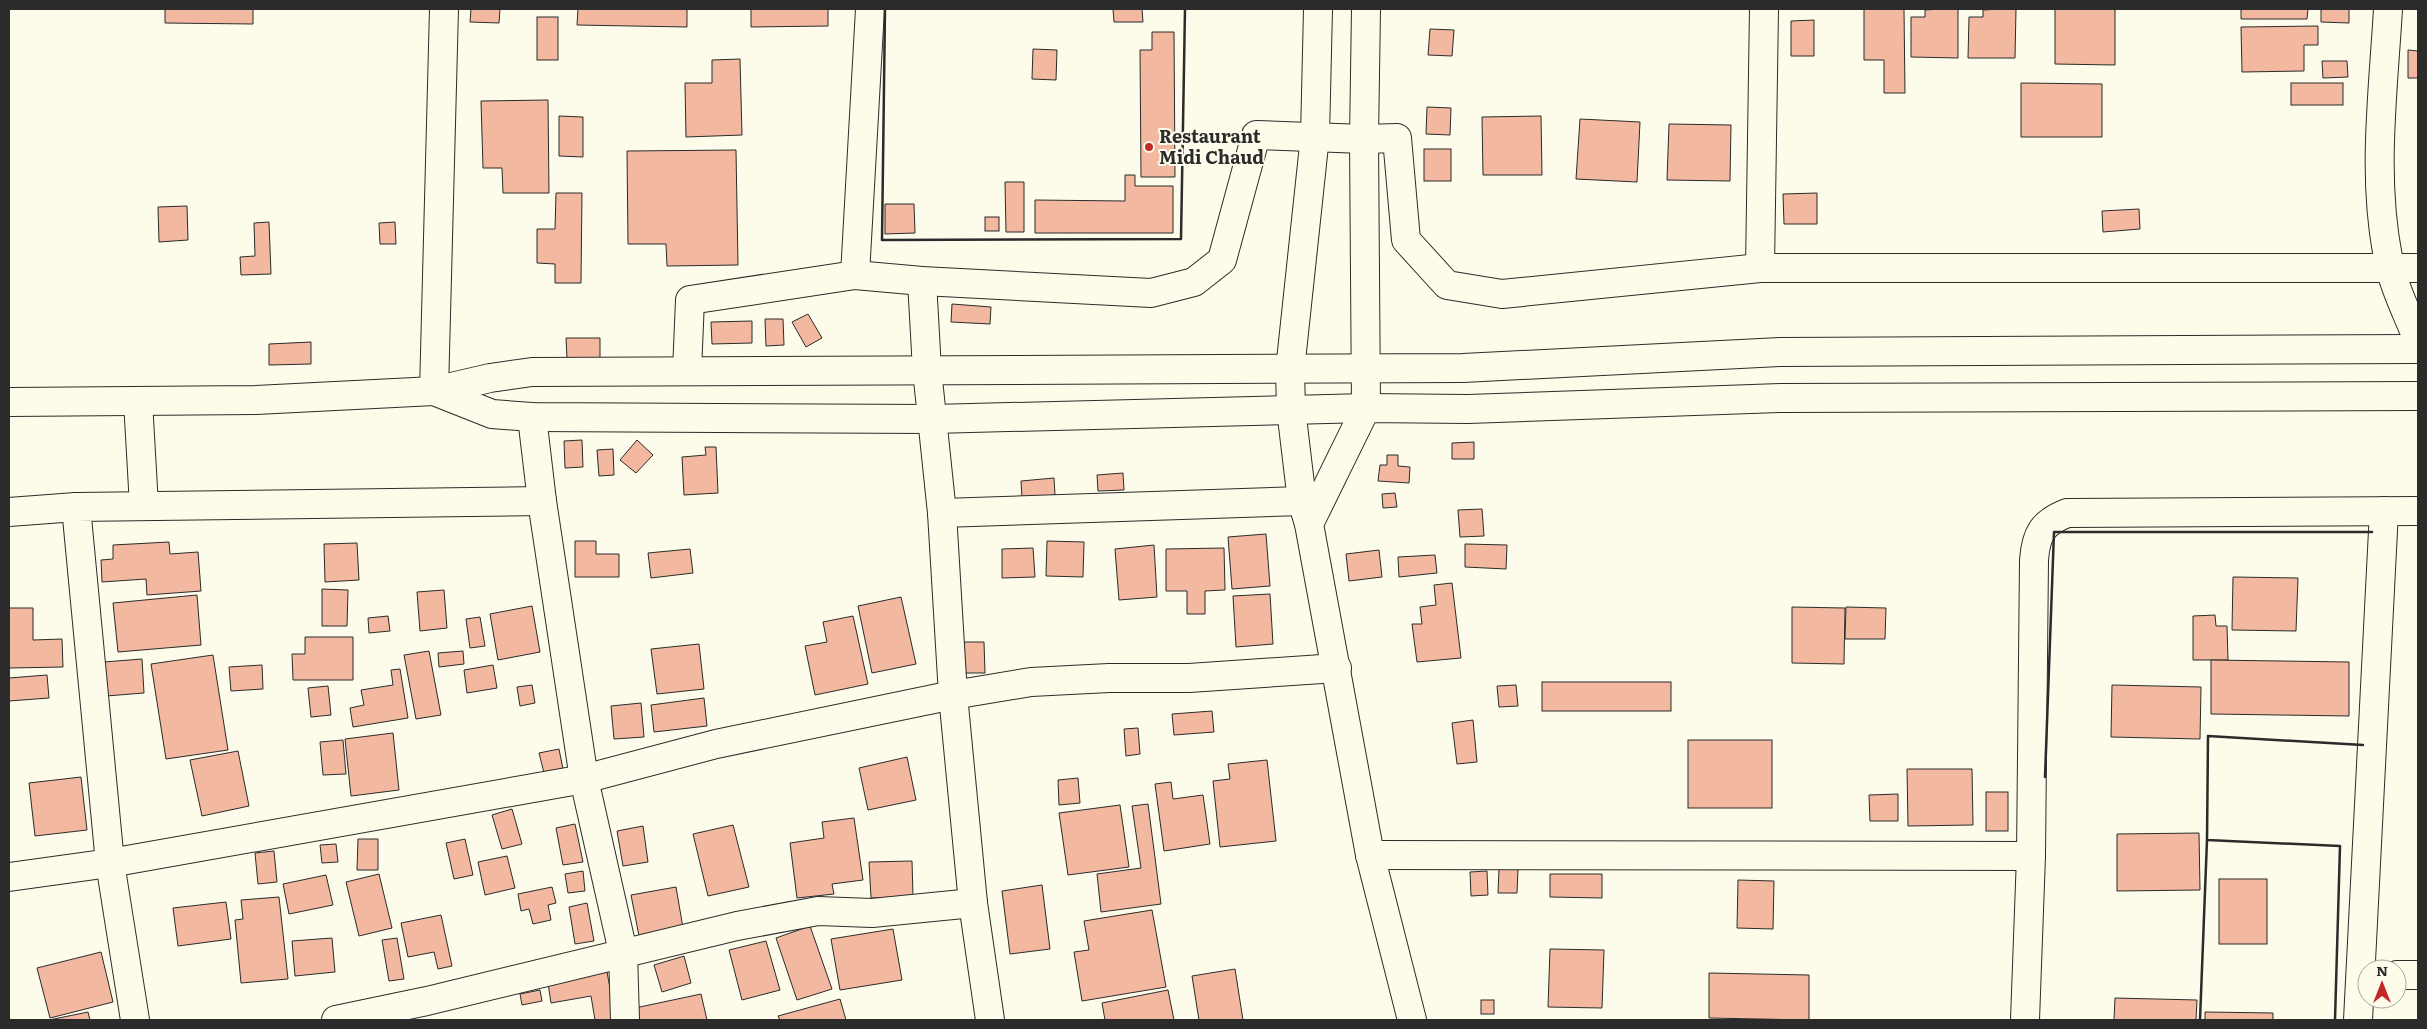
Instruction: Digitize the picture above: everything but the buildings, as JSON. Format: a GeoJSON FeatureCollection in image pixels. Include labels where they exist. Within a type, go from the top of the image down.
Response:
{"type":"FeatureCollection","features":[{"type":"Feature","properties":{"kind":"main road"},"geometry":{"type":"LineString","coordinates":[[434,391],[444,9]]}},
{"type":"Feature","properties":{"kind":"main road"},"geometry":{"type":"LineString","coordinates":[[855,275],[870,9]]}},
{"type":"Feature","properties":{"kind":"main road"},"geometry":{"type":"LineString","coordinates":[[1318,9],[1314,136],[1290,370],[1291,409],[1305,513],[1337,668],[1370,855],[1412,1020]]}},
{"type":"Feature","properties":{"kind":"main road"},"geometry":{"type":"LineString","coordinates":[[1305,513],[1366,408],[1364,139],[1366,9]]}},
{"type":"Feature","properties":{"kind":"main road"},"geometry":{"type":"LineString","coordinates":[[1760,268],[1764,9]]}},
{"type":"Feature","properties":{"kind":"main road"},"geometry":{"type":"LineString","coordinates":[[2388,9],[2379,182],[2381,216],[2391,268],[2418,341]]}},
{"type":"Feature","properties":{"kind":"main road"},"geometry":{"type":"LineString","coordinates":[[687,371],[690,300],[855,275],[922,281],[1151,293],[1194,282],[1222,260],[1256,135],[1364,139],[1396,138],[1406,240],[1447,284],[1502,294],[1760,268],[2418,268]]}},
{"type":"Feature","properties":{"kind":"main road"},"geometry":{"type":"LineString","coordinates":[[922,281],[927,370],[942,513],[953,695],[973,903],[990,1020]]}},
{"type":"Feature","properties":{"kind":"main road"},"geometry":{"type":"LineString","coordinates":[[9,402],[256,400],[434,391],[490,378],[532,372],[1463,368],[1780,352],[2418,348]]}},
{"type":"Feature","properties":{"kind":"main road"},"geometry":{"type":"LineString","coordinates":[[434,391],[492,414],[532,418],[932,419],[1291,409],[1468,409],[1801,398],[2418,396]]}},
{"type":"Feature","properties":{"kind":"main road"},"geometry":{"type":"LineString","coordinates":[[138,401],[144,506]]}},
{"type":"Feature","properties":{"kind":"main road"},"geometry":{"type":"LineString","coordinates":[[532,418],[542,501],[584,778],[623,952],[625,1020]]}},
{"type":"Feature","properties":{"kind":"main road"},"geometry":{"type":"LineString","coordinates":[[9,512],[76,507],[542,501]]}},
{"type":"Feature","properties":{"kind":"main road"},"geometry":{"type":"LineString","coordinates":[[76,507],[110,863],[135,1020]]}},
{"type":"Feature","properties":{"kind":"main road"},"geometry":{"type":"LineString","coordinates":[[2365,959],[2384,511]]}},
{"type":"Feature","properties":{"kind":"main road"},"geometry":{"type":"LineString","coordinates":[[2025,1020],[2030,856],[2034,560],[2035,540],[2050,519],[2067,512],[2418,511]]}},
{"type":"Feature","properties":{"kind":"main road"},"geometry":{"type":"LineString","coordinates":[[942,513],[1305,513]]}},
{"type":"Feature","properties":{"kind":"main road"},"geometry":{"type":"LineString","coordinates":[[9,877],[110,863],[584,778],[716,744],[953,695],[1031,682],[1109,678],[1189,678],[1337,668]]}},
{"type":"Feature","properties":{"kind":"main road"},"geometry":{"type":"LineString","coordinates":[[1370,855],[2030,856]]}},
{"type":"Feature","properties":{"kind":"main road"},"geometry":{"type":"LineString","coordinates":[[336,1020],[429,1011],[623,952],[737,926],[818,912],[872,913],[973,903]]}},
{"type":"Feature","properties":{"kind":"wall"},"geometry":{"type":"LineString","coordinates":[[885,9],[882,240],[1181,239],[1185,9]]}},
{"type":"Feature","properties":{"kind":"wall"},"geometry":{"type":"LineString","coordinates":[[2045,777],[2054,532],[2372,532]]}},
{"type":"Feature","properties":{"kind":"wall"},"geometry":{"type":"LineString","coordinates":[[2335,1020],[2340,846],[2207,840],[2208,736],[2363,745]]}},
{"type":"Feature","properties":{"kind":"wall"},"geometry":{"type":"LineString","coordinates":[[2200,1020],[2207,840]]}},
{"type":"Feature","properties":{"kind":"place","name":"Restaurant Midi Chaud"},"geometry":{"type":"Point","coordinates":[1149,147]}}]}
